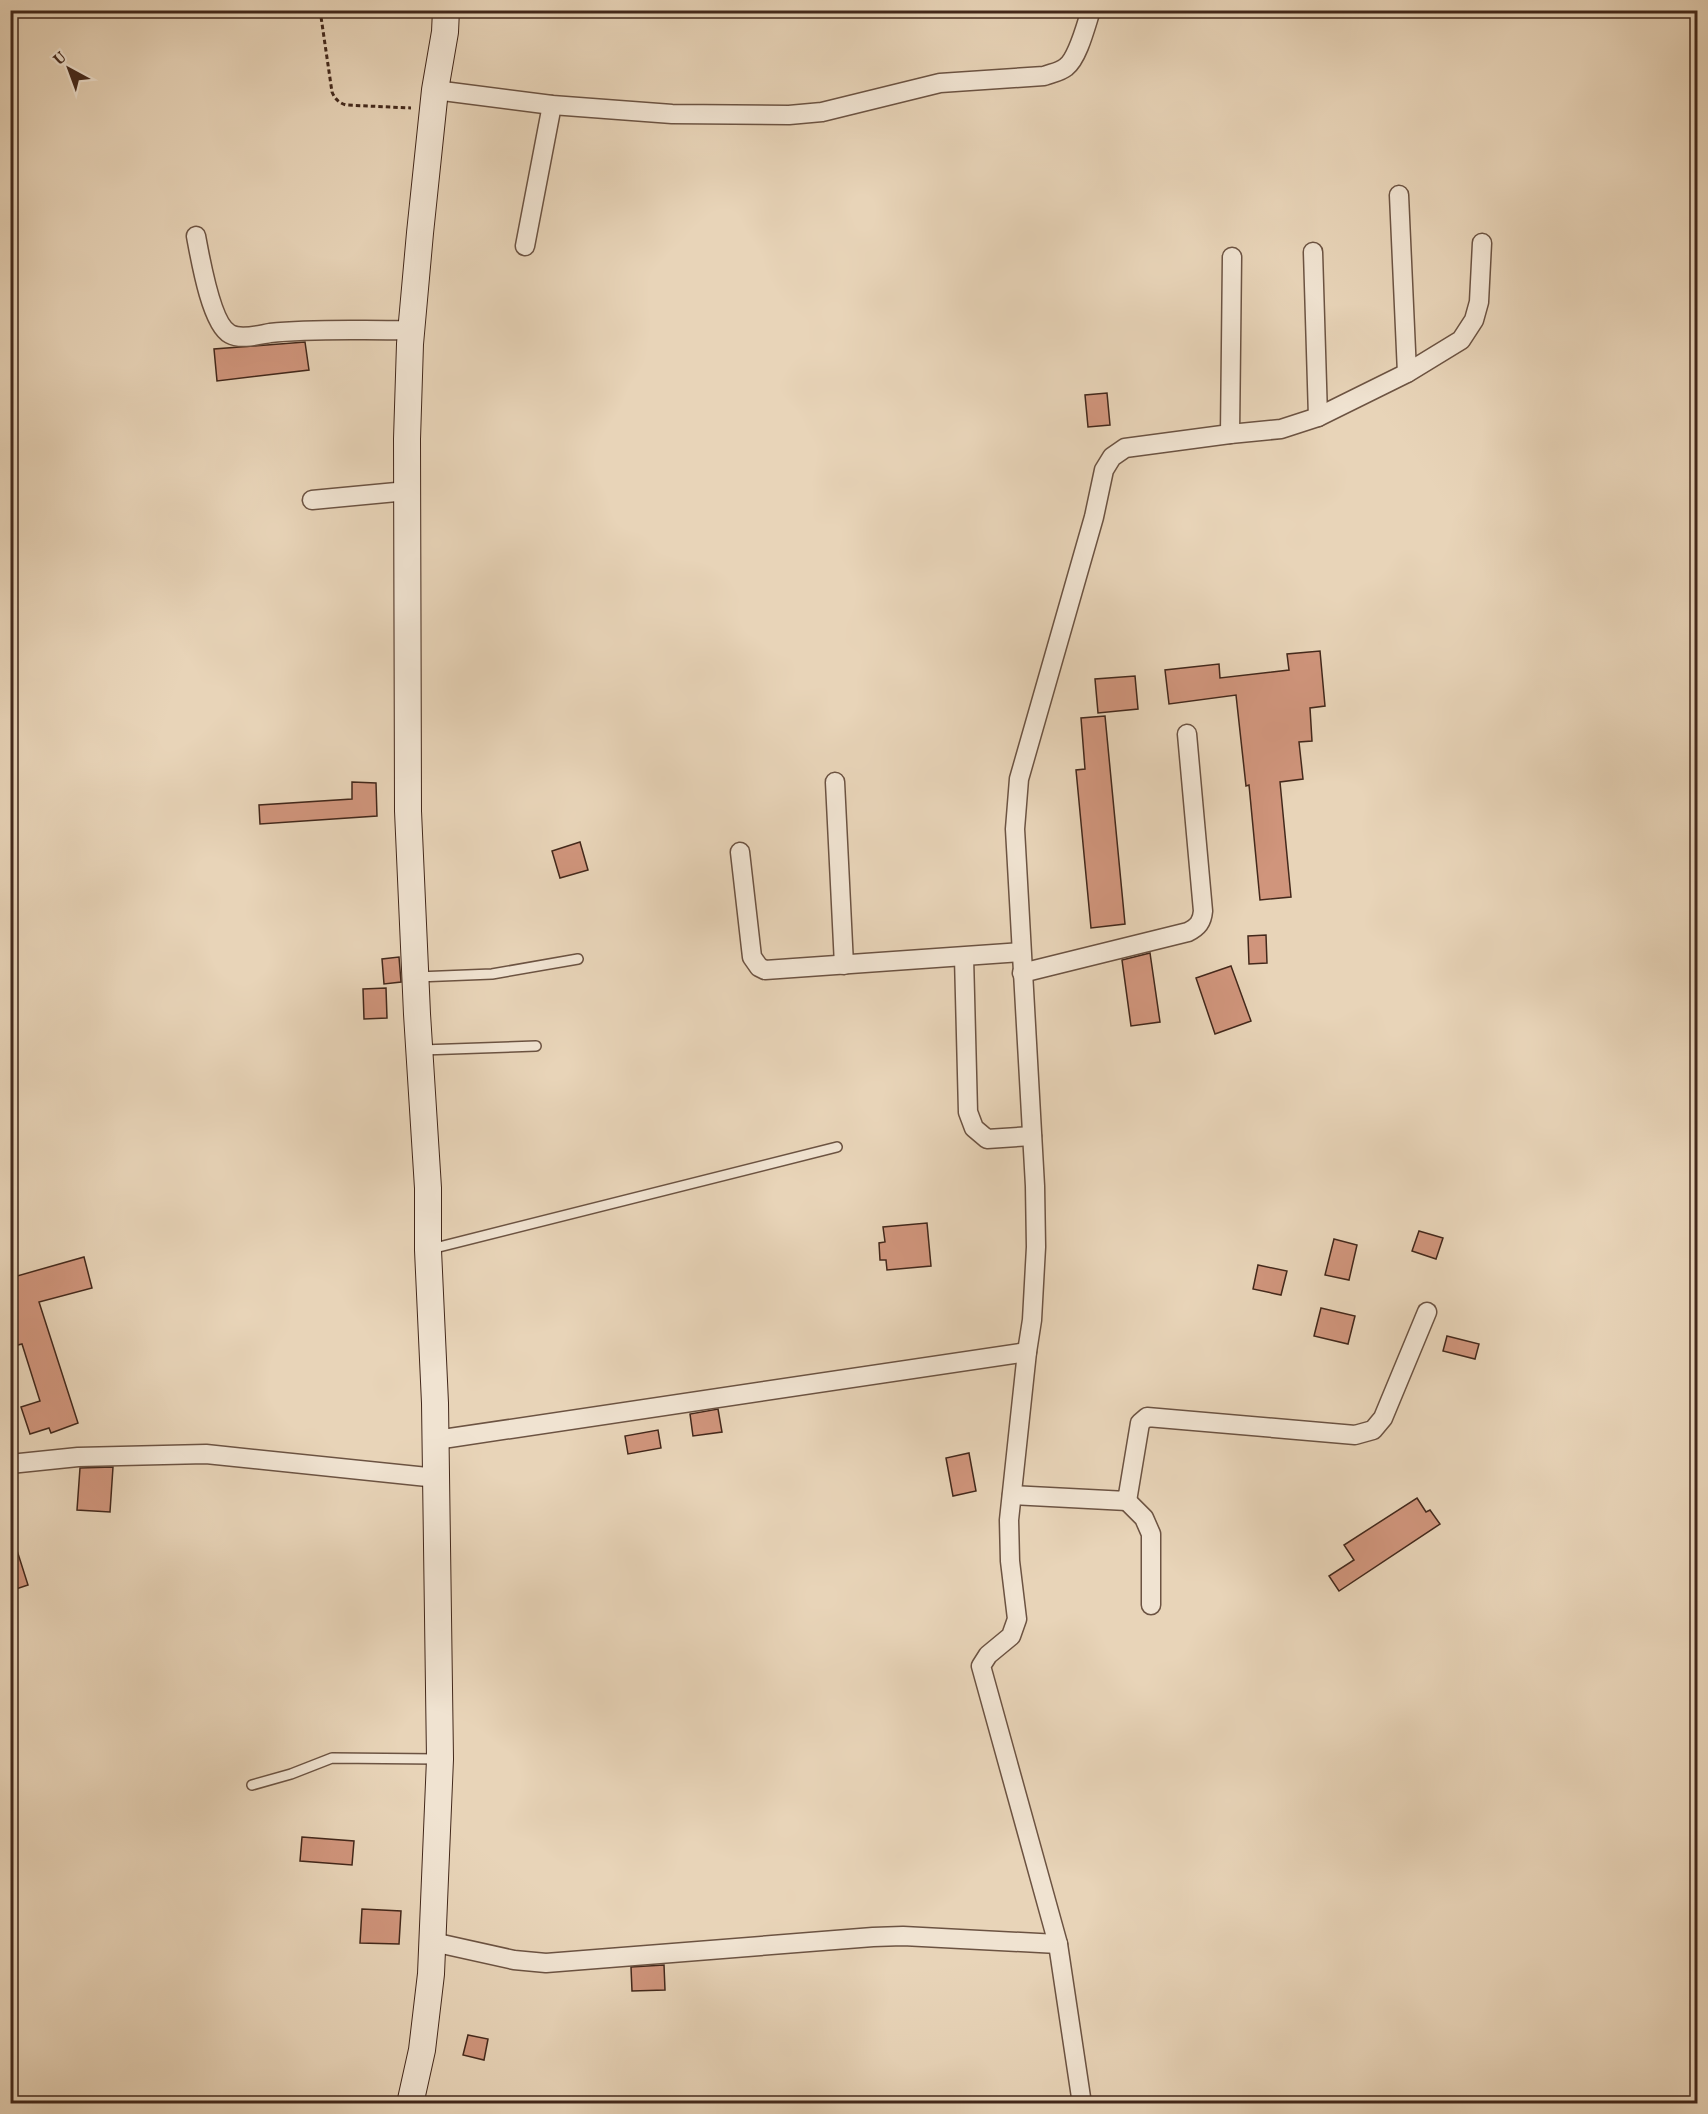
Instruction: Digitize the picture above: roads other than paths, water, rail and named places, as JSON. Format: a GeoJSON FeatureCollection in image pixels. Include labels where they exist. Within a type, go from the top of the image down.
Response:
{"type":"FeatureCollection","features":[{"type":"Feature","properties":{"kind":"main road"},"geometry":{"type":"LineString","coordinates":[[410,2103],[422,2050],[432,1974],[440,1759],[437,1478],[428,1250],[428,1188],[415,977],[408,811],[408,427],[412,330],[420,233],[446,10]]}},
{"type":"Feature","properties":{"kind":"street"},"geometry":{"type":"LineString","coordinates":[[435,99],[672,114],[806,115],[940,83],[1058,72],[1068,66],[1074,56],[1091,10]]}},
{"type":"Feature","properties":{"kind":"street"},"geometry":{"type":"LineString","coordinates":[[525,246],[552,105]]}},
{"type":"Feature","properties":{"kind":"street"},"geometry":{"type":"LineString","coordinates":[[1399,195],[1407,373]]}},
{"type":"Feature","properties":{"kind":"street"},"geometry":{"type":"LineString","coordinates":[[196,236],[203,276],[220,324],[229,334],[240,337],[276,333],[412,330]]}},
{"type":"Feature","properties":{"kind":"street"},"geometry":{"type":"LineString","coordinates":[[1082,2103],[1058,1944],[981,1666],[982,1660],[1006,1642],[1015,1628],[1017,1619],[1008,1537],[1032,1320],[1036,1247],[1015,829],[1018,787],[1094,517],[1104,470],[1112,457],[1125,448],[1281,429],[1318,417],[1407,373],[1461,340],[1474,320],[1479,302],[1482,243]]}},
{"type":"Feature","properties":{"kind":"street"},"geometry":{"type":"LineString","coordinates":[[1313,252],[1318,417]]}},
{"type":"Feature","properties":{"kind":"street"},"geometry":{"type":"LineString","coordinates":[[1230,434],[1232,257]]}},
{"type":"Feature","properties":{"kind":"street"},"geometry":{"type":"LineString","coordinates":[[312,500],[408,491]]}},
{"type":"Feature","properties":{"kind":"street"},"geometry":{"type":"LineString","coordinates":[[1022,973],[1188,932],[1197,927],[1202,919],[1203,911],[1187,734]]}},
{"type":"Feature","properties":{"kind":"street"},"geometry":{"type":"LineString","coordinates":[[835,782],[844,965]]}},
{"type":"Feature","properties":{"kind":"street"},"geometry":{"type":"LineString","coordinates":[[740,852],[752,957],[759,967],[765,970],[1021,952]]}},
{"type":"Feature","properties":{"kind":"street"},"geometry":{"type":"LineString","coordinates":[[964,957],[968,1112],[974,1128],[987,1139],[1032,1136]]}},
{"type":"Feature","properties":{"kind":"street"},"geometry":{"type":"LineString","coordinates":[[1127,1501],[1140,1423],[1147,1417],[1355,1435],[1373,1430],[1383,1418],[1427,1312]]}},
{"type":"Feature","properties":{"kind":"street"},"geometry":{"type":"LineString","coordinates":[[436,1440],[1027,1352]]}},
{"type":"Feature","properties":{"kind":"street"},"geometry":{"type":"LineString","coordinates":[[10,1464],[50,1458],[206,1454],[437,1478]]}},
{"type":"Feature","properties":{"kind":"street"},"geometry":{"type":"LineString","coordinates":[[1012,1495],[1127,1501],[1144,1518],[1151,1534],[1151,1605]]}},
{"type":"Feature","properties":{"kind":"street"},"geometry":{"type":"LineString","coordinates":[[433,1942],[514,1960],[546,1963],[873,1937],[903,1936],[1058,1944]]}},
{"type":"Feature","properties":{"kind":"lane"},"geometry":{"type":"LineString","coordinates":[[415,977],[492,974],[578,959]]}},
{"type":"Feature","properties":{"kind":"lane"},"geometry":{"type":"LineString","coordinates":[[419,1050],[536,1046]]}},
{"type":"Feature","properties":{"kind":"lane"},"geometry":{"type":"LineString","coordinates":[[428,1250],[837,1147]]}},
{"type":"Feature","properties":{"kind":"lane"},"geometry":{"type":"LineString","coordinates":[[252,1785],[291,1774],[332,1758],[440,1759]]}}]}
